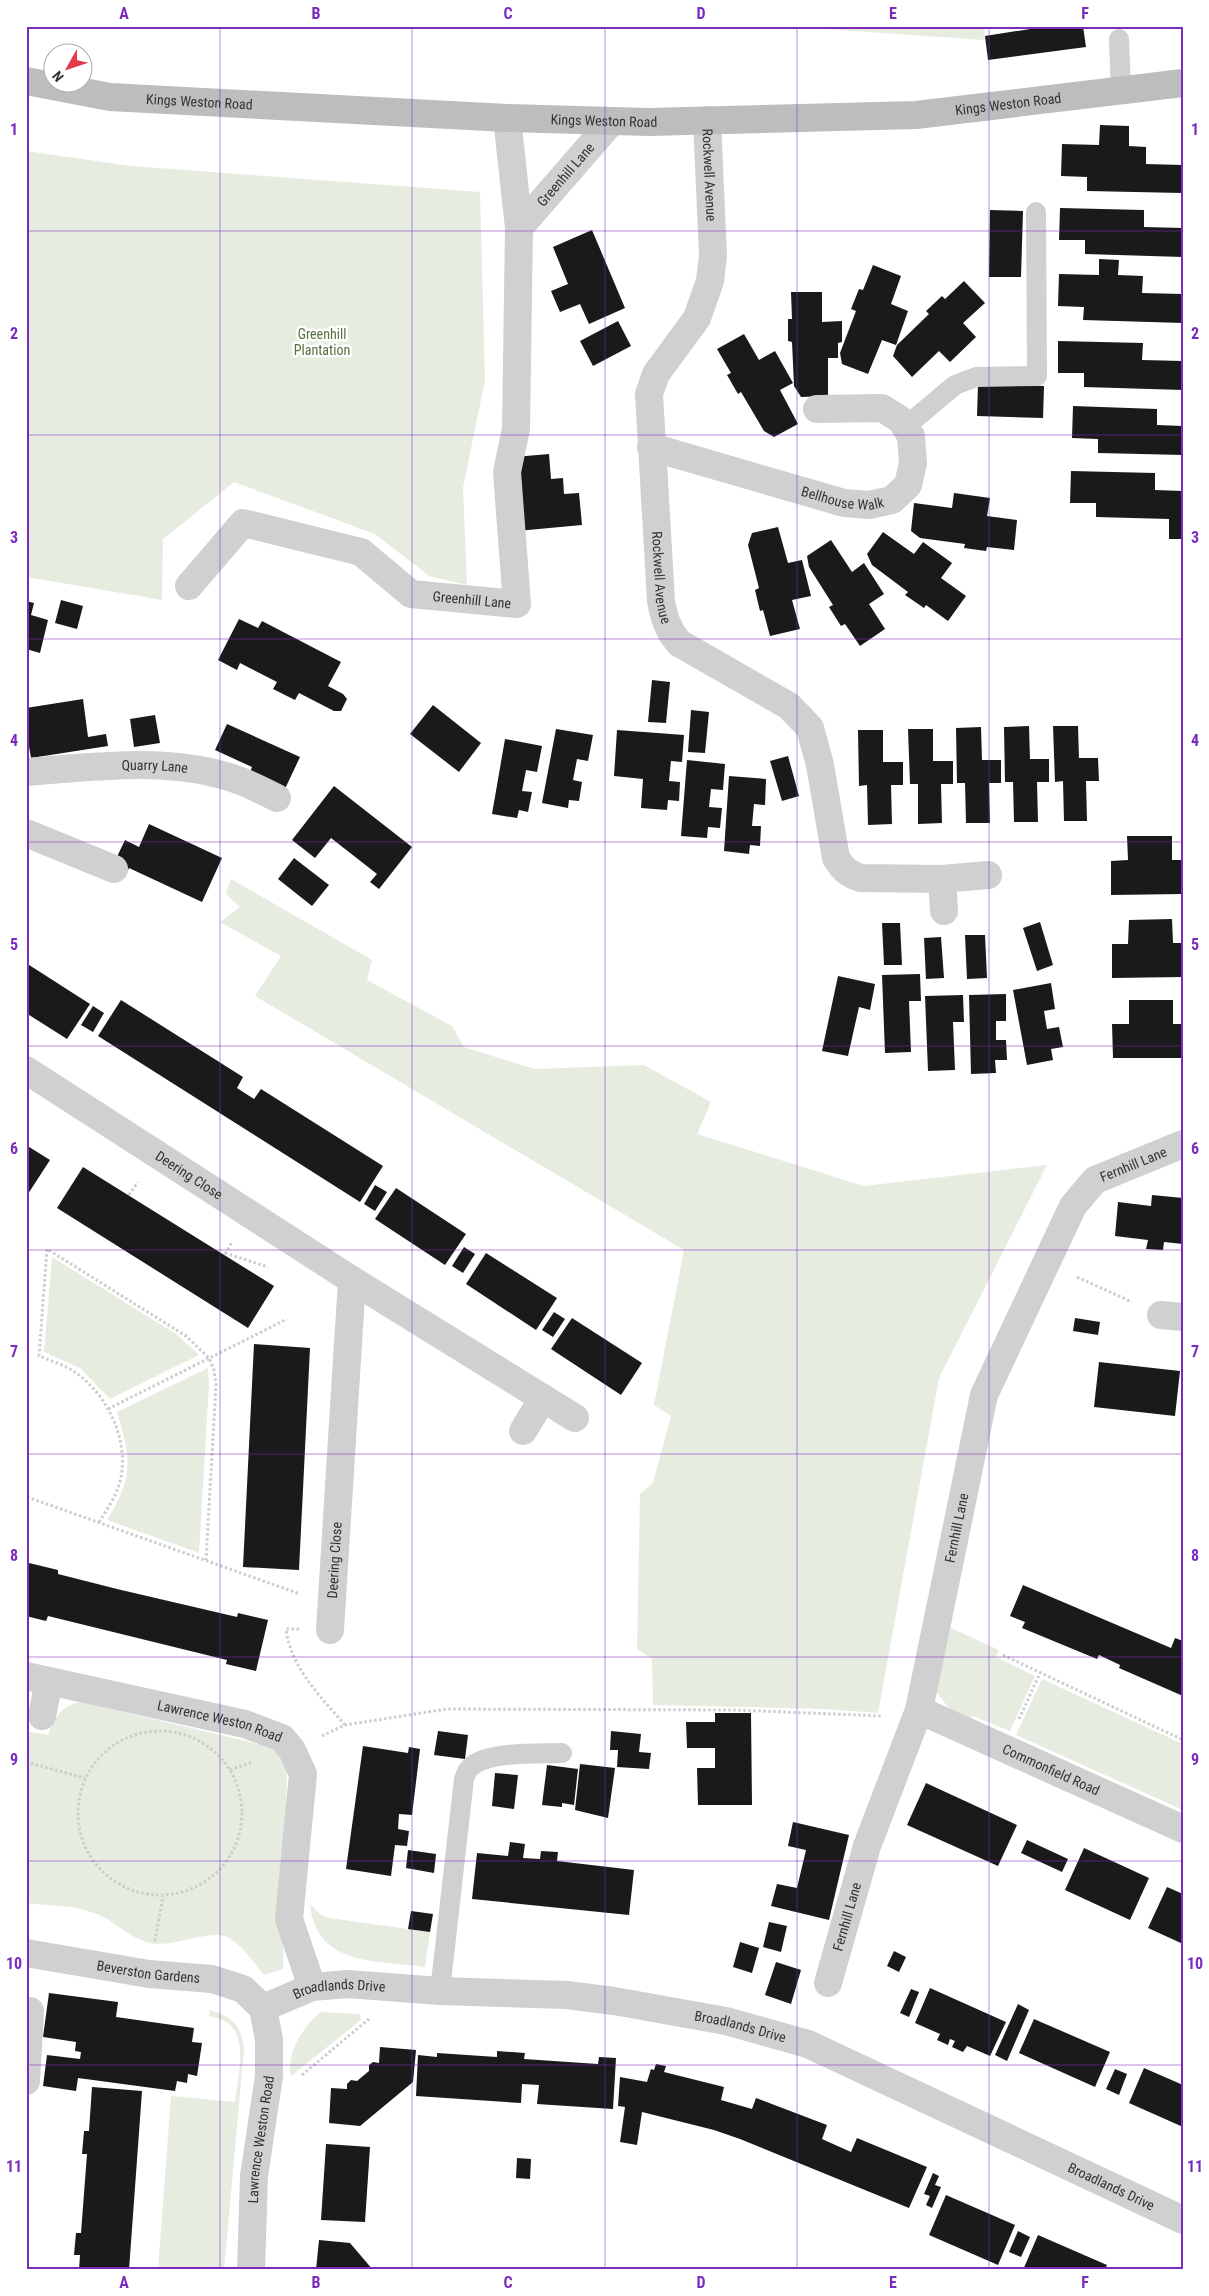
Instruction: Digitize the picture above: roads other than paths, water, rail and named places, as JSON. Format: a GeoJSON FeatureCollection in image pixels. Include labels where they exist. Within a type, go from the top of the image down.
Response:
{"type":"FeatureCollection","features":[{"type":"Feature","properties":{"kind":"main road","name":"Kings Weston Road"},"geometry":{"type":"LineString","coordinates":[[26,81],[110,97],[507,118],[612,121],[916,115],[1183,83]]}},
{"type":"Feature","properties":{"kind":"street","name":"Greenhill Lane"},"geometry":{"type":"LineString","coordinates":[[189,586],[243,523],[361,552],[411,594],[517,604],[507,472],[516,429],[518,228],[507,118]]}},
{"type":"Feature","properties":{"kind":"street","name":"Rockwell Avenue"},"geometry":{"type":"LineString","coordinates":[[707,120],[713,256],[710,281],[696,318],[652,382],[650,394],[651,447],[661,601],[665,620],[671,634],[689,650],[789,706],[810,728],[820,765],[836,858],[851,875],[861,878],[942,879],[988,874]]}},
{"type":"Feature","properties":{"kind":"street","name":"Greenhill Lane"},"geometry":{"type":"LineString","coordinates":[[518,228],[612,121]]}},
{"type":"Feature","properties":{"kind":"street"},"geometry":{"type":"LineString","coordinates":[[817,409],[882,408],[900,420],[905,427]]}},
{"type":"Feature","properties":{"kind":"street","name":"Bellhouse Walk"},"geometry":{"type":"LineString","coordinates":[[651,447],[844,503],[869,505],[892,500],[908,485],[913,463],[911,436],[905,427]]}},
{"type":"Feature","properties":{"kind":"street","name":"Quarry Lane"},"geometry":{"type":"LineString","coordinates":[[26,772],[127,764],[179,768],[233,778],[277,798]]}},
{"type":"Feature","properties":{"kind":"street"},"geometry":{"type":"LineString","coordinates":[[26,833],[114,869]]}},
{"type":"Feature","properties":{"kind":"street"},"geometry":{"type":"LineString","coordinates":[[942,879],[944,911]]}},
{"type":"Feature","properties":{"kind":"street","name":"Deering Close"},"geometry":{"type":"LineString","coordinates":[[26,1070],[352,1280],[575,1418]]}},
{"type":"Feature","properties":{"kind":"street","name":"Fernhill Lane"},"geometry":{"type":"LineString","coordinates":[[828,1983],[867,1846],[919,1710],[984,1395],[1073,1206],[1095,1180],[1183,1144]]}},
{"type":"Feature","properties":{"kind":"street","name":"Deering Close"},"geometry":{"type":"LineString","coordinates":[[330,1618],[352,1280]]}},
{"type":"Feature","properties":{"kind":"street"},"geometry":{"type":"LineString","coordinates":[[523,1431],[543,1398]]}},
{"type":"Feature","properties":{"kind":"street","name":"Lawrence Weston Road"},"geometry":{"type":"LineString","coordinates":[[42,1716],[38,1678],[245,1724],[282,1738],[292,1750],[303,1774],[289,1919],[312,1987]]}},
{"type":"Feature","properties":{"kind":"street","name":"Commonfield Road"},"geometry":{"type":"LineString","coordinates":[[919,1710],[1183,1829]]}},
{"type":"Feature","properties":{"kind":"street","name":"Beverston Gardens"},"geometry":{"type":"LineString","coordinates":[[26,1953],[149,1974],[212,1979],[242,1989],[263,2008]]}},
{"type":"Feature","properties":{"kind":"street","name":"Broadlands Drive"},"geometry":{"type":"LineString","coordinates":[[263,2008],[312,1987],[348,1984],[440,1991],[567,1995],[614,2001],[726,2022],[808,2044],[1183,2220]]}},
{"type":"Feature","properties":{"kind":"street","name":"Lawrence Weston Road"},"geometry":{"type":"LineString","coordinates":[[251,2270],[254,2176],[269,2076],[269,2040],[263,2008]]}},
{"type":"Feature","properties":{"kind":"street"},"geometry":{"type":"LineString","coordinates":[[26,2081],[30,2011]]}},
{"type":"Feature","properties":{"kind":"lane"},"geometry":{"type":"LineString","coordinates":[[1119,39],[1121,90]]}},
{"type":"Feature","properties":{"kind":"lane"},"geometry":{"type":"LineString","coordinates":[[905,427],[955,385],[976,377],[1037,376],[1036,212]]}},
{"type":"Feature","properties":{"kind":"lane"},"geometry":{"type":"LineString","coordinates":[[440,1991],[464,1779],[467,1772],[474,1764],[490,1758],[562,1753]]}},
{"type":"Feature","properties":{"kind":"park label","name":"Greenhill Plantation"},"geometry":{"type":"Point","coordinates":[322,342]}}]}
